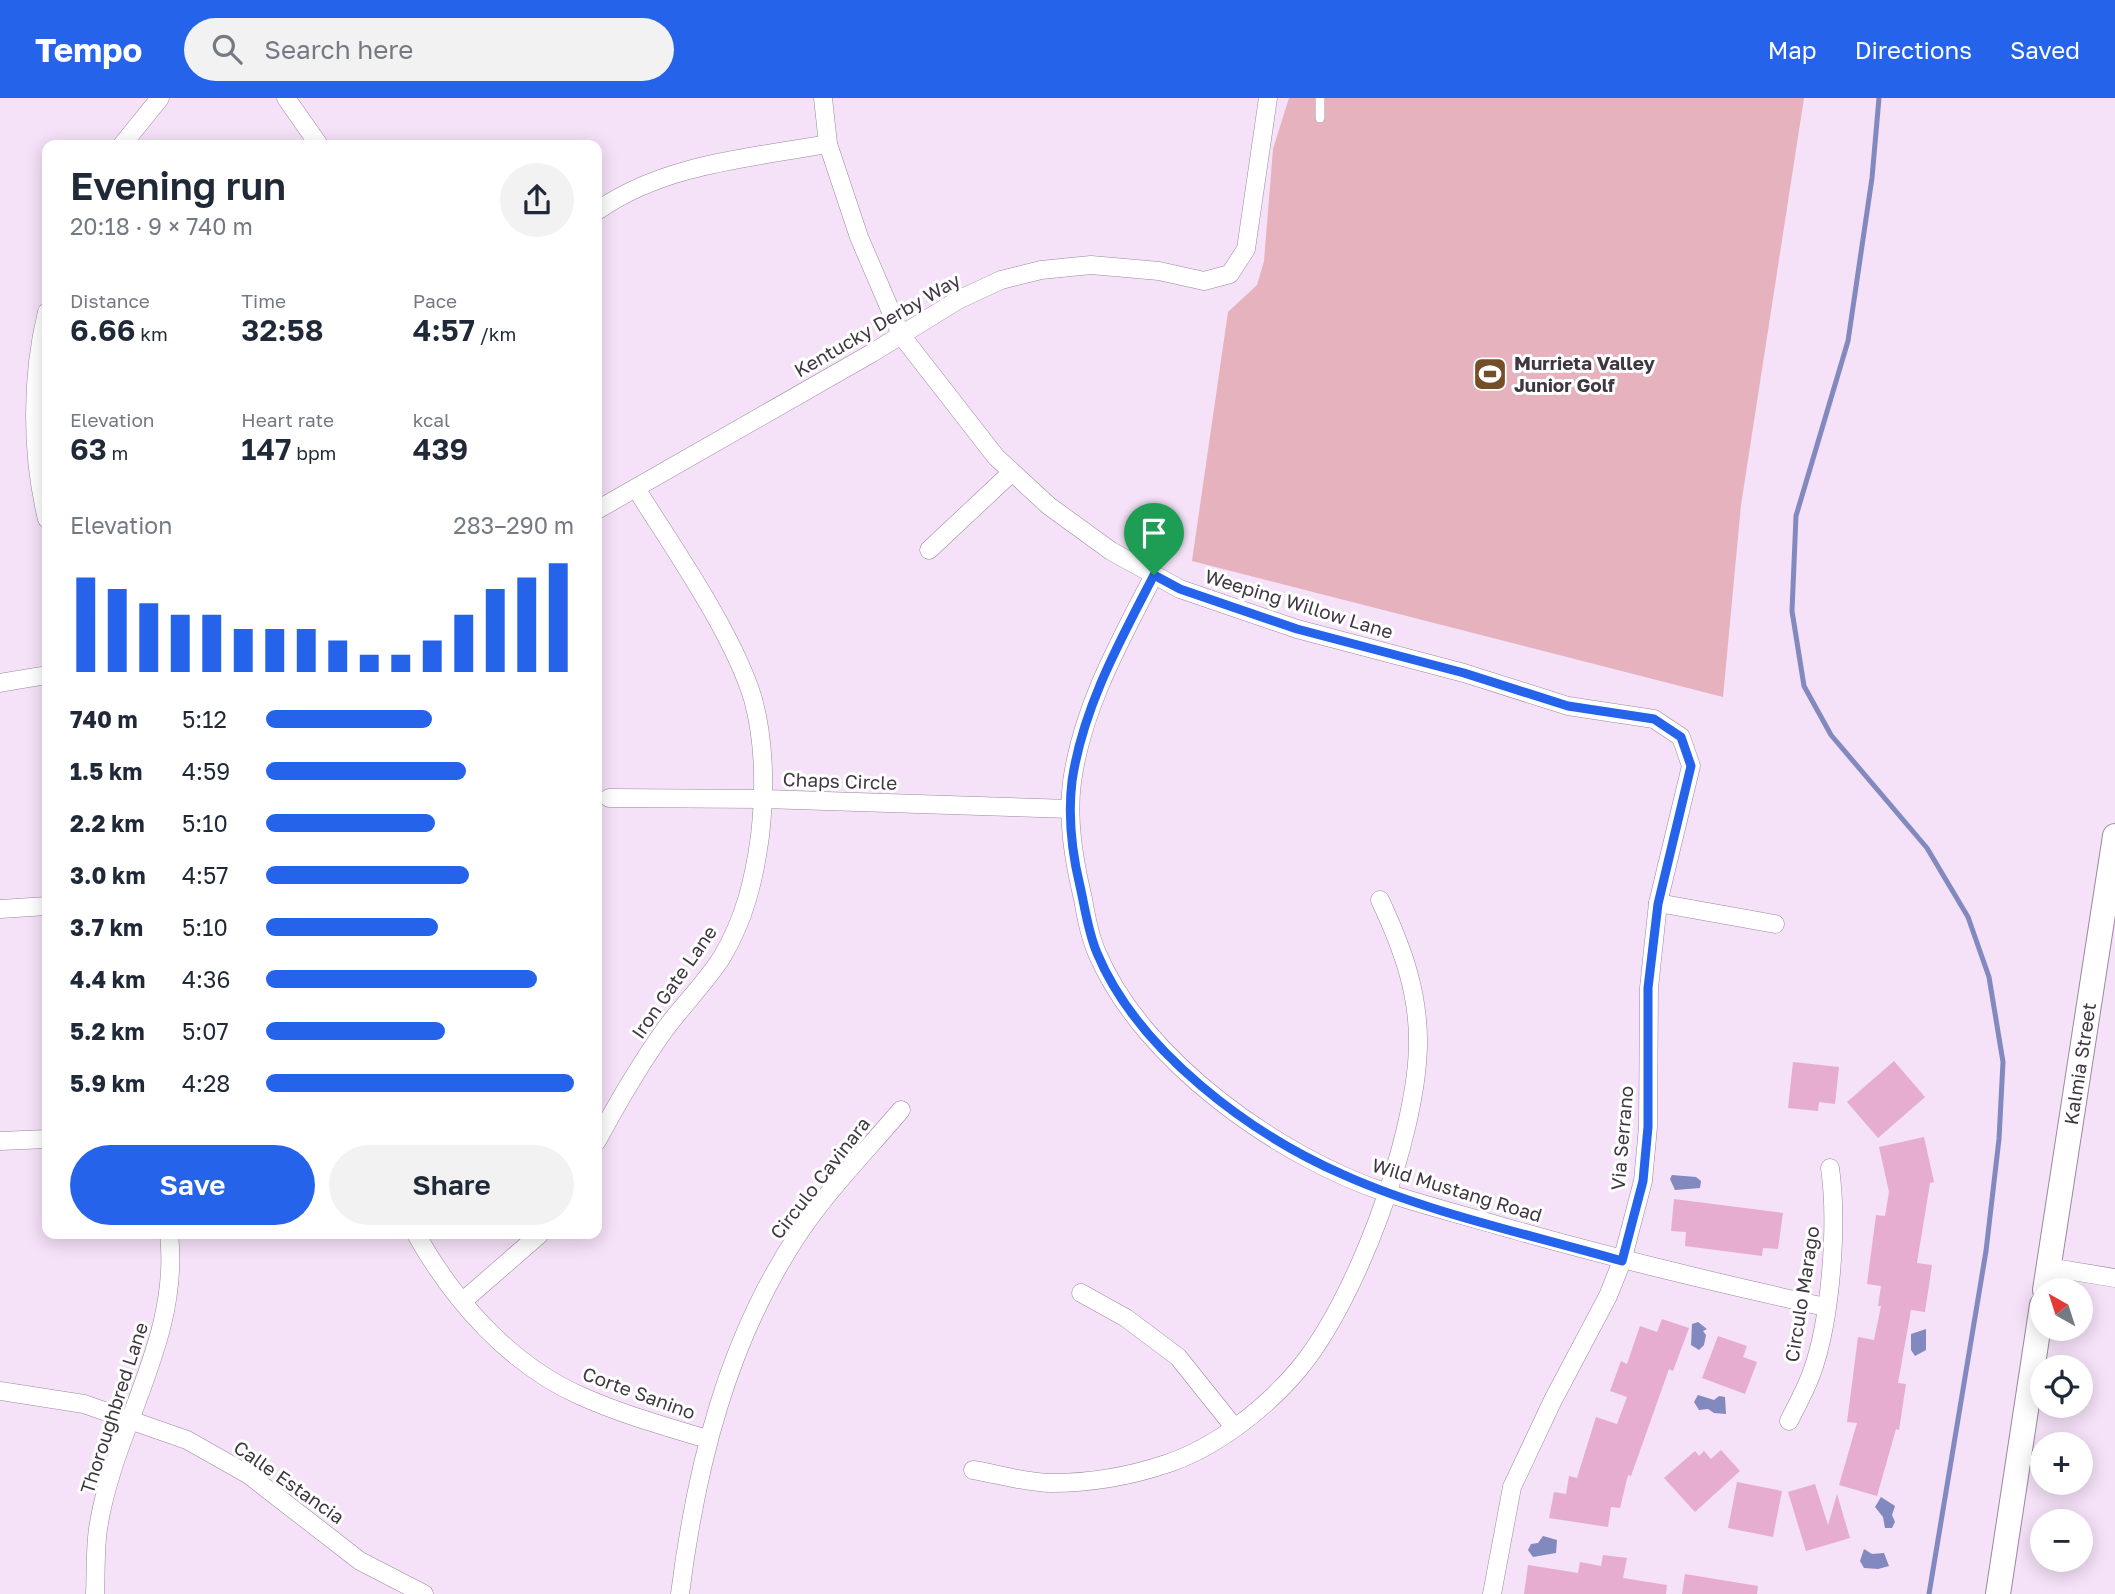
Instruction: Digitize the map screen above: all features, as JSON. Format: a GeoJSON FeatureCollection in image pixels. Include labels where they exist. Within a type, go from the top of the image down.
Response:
{"type":"FeatureCollection","features":[{"type":"Feature","properties":{"kind":"street"},"geometry":{"type":"LineString","coordinates":[[126,140],[160,98]]}},
{"type":"Feature","properties":{"kind":"street"},"geometry":{"type":"LineString","coordinates":[[286,98],[315,140]]}},
{"type":"Feature","properties":{"kind":"street","name":"Weeping Willow Lane"},"geometry":{"type":"LineString","coordinates":[[823,98],[828,144],[871,270],[901,335],[942,391],[1011,473],[1069,521],[1180,589],[1297,629],[1464,673],[1568,706],[1654,719]]}},
{"type":"Feature","properties":{"kind":"street","name":"Kentucky Derby Way"},"geometry":{"type":"LineString","coordinates":[[602,507],[958,300],[1000,280],[1041,270],[1091,265],[1159,271],[1204,281],[1230,274],[1245,249],[1268,98]]}},
{"type":"Feature","properties":{"kind":"street"},"geometry":{"type":"LineString","coordinates":[[602,208],[625,192],[687,170],[828,144]]}},
{"type":"Feature","properties":{"kind":"street"},"geometry":{"type":"LineString","coordinates":[[42,333],[39,345],[36,429],[42,478]]}},
{"type":"Feature","properties":{"kind":"street"},"geometry":{"type":"LineString","coordinates":[[929,550],[1011,473]]}},
{"type":"Feature","properties":{"kind":"street","name":"Iron Gate Lane"},"geometry":{"type":"LineString","coordinates":[[602,1132],[623,1092],[666,1028],[721,958],[739,923],[753,887],[764,799],[761,741],[752,698],[733,652],[637,489]]}},
{"type":"Feature","properties":{"kind":"street","name":"Wild Mustang Road"},"geometry":{"type":"LineString","coordinates":[[1154,575],[1090,709],[1072,781],[1070,809],[1075,866],[1097,953],[1122,996],[1163,1049],[1204,1089],[1270,1135],[1341,1174],[1385,1192],[1622,1261],[1825,1307]]}},
{"type":"Feature","properties":{"kind":"street"},"geometry":{"type":"LineString","coordinates":[[0,683],[42,676]]}},
{"type":"Feature","properties":{"kind":"street","name":"Via Serrano"},"geometry":{"type":"LineString","coordinates":[[1492,1594],[1499,1542],[1512,1487],[1553,1400],[1608,1296],[1622,1261],[1643,1181],[1648,1127],[1648,988],[1658,904],[1691,766],[1681,737],[1654,719]]}},
{"type":"Feature","properties":{"kind":"street","name":"Chaps Circle"},"geometry":{"type":"LineString","coordinates":[[609,798],[764,799],[1070,809]]}},
{"type":"Feature","properties":{"kind":"street","name":"Kalmia Street"},"geometry":{"type":"LineString","coordinates":[[2046,1278],[2115,836]]}},
{"type":"Feature","properties":{"kind":"street"},"geometry":{"type":"LineString","coordinates":[[973,1470],[1050,1483],[1115,1477],[1167,1464],[1234,1427],[1298,1370],[1330,1321],[1363,1253],[1414,1100],[1418,1046],[1413,986],[1404,952],[1380,900]]}},
{"type":"Feature","properties":{"kind":"street"},"geometry":{"type":"LineString","coordinates":[[1658,904],[1775,924]]}},
{"type":"Feature","properties":{"kind":"street"},"geometry":{"type":"LineString","coordinates":[[0,909],[42,905]]}},
{"type":"Feature","properties":{"kind":"street","name":"Circulo Cavinara"},"geometry":{"type":"LineString","coordinates":[[680,1594],[687,1534],[707,1439],[736,1352],[764,1292],[800,1232],[901,1110]]}},
{"type":"Feature","properties":{"kind":"street"},"geometry":{"type":"LineString","coordinates":[[0,1141],[42,1139]]}},
{"type":"Feature","properties":{"kind":"street","name":"Circulo Marago"},"geometry":{"type":"LineString","coordinates":[[1789,1421],[1812,1371],[1825,1307],[1834,1236],[1835,1199],[1830,1168]]}},
{"type":"Feature","properties":{"kind":"street","name":"Thoroughbred Lane"},"geometry":{"type":"LineString","coordinates":[[95,1594],[98,1529],[131,1418],[162,1335],[169,1295],[169,1239]]}},
{"type":"Feature","properties":{"kind":"street","name":"Corte Sanino"},"geometry":{"type":"LineString","coordinates":[[419,1239],[463,1301],[514,1356],[579,1396],[707,1439]]}},
{"type":"Feature","properties":{"kind":"street"},"geometry":{"type":"LineString","coordinates":[[463,1301],[534,1239]]}},
{"type":"Feature","properties":{"kind":"street"},"geometry":{"type":"LineString","coordinates":[[2093,1279],[2115,1279]]}},
{"type":"Feature","properties":{"kind":"street"},"geometry":{"type":"LineString","coordinates":[[1082,1293],[1126,1318],[1178,1357],[1234,1427]]}},
{"type":"Feature","properties":{"kind":"street"},"geometry":{"type":"LineString","coordinates":[[2003,1593],[2037,1341]]}},
{"type":"Feature","properties":{"kind":"street","name":"Calle Estancia"},"geometry":{"type":"LineString","coordinates":[[0,1391],[84,1404],[131,1418],[187,1440],[249,1475],[360,1560],[424,1594]]}},
{"type":"Feature","properties":{"kind":"lane"},"geometry":{"type":"LineString","coordinates":[[1320,98],[1320,118]]}},
{"type":"Feature","properties":{"kind":"shaded area","name":"Murrieta Valley Junior Golf"},"geometry":{"type":"Polygon","coordinates":[[[1289,98],[1804,98],[1741,505],[1723,697],[1192,561],[1228,312],[1257,285],[1264,261],[1273,149],[1289,98]]]}},
{"type":"Feature","properties":{"kind":"water"},"geometry":{"type":"Polygon","coordinates":[[[1672,1175],[1696,1177],[1701,1181],[1700,1188],[1675,1190],[1670,1179],[1672,1175]]]}},
{"type":"Feature","properties":{"kind":"water"},"geometry":{"type":"Polygon","coordinates":[[[1698,1322],[1707,1329],[1703,1331],[1706,1335],[1704,1345],[1699,1350],[1691,1345],[1692,1324],[1698,1322]]]}},
{"type":"Feature","properties":{"kind":"water"},"geometry":{"type":"Polygon","coordinates":[[[1926,1329],[1926,1350],[1915,1356],[1911,1350],[1911,1334],[1926,1329]]]}},
{"type":"Feature","properties":{"kind":"water"},"geometry":{"type":"Polygon","coordinates":[[[1698,1395],[1714,1400],[1719,1396],[1725,1397],[1726,1414],[1714,1413],[1708,1409],[1699,1410],[1694,1402],[1698,1395]]]}},
{"type":"Feature","properties":{"kind":"water"},"geometry":{"type":"Polygon","coordinates":[[[1881,1497],[1895,1506],[1892,1515],[1895,1522],[1892,1528],[1885,1528],[1883,1517],[1875,1507],[1881,1497]]]}},
{"type":"Feature","properties":{"kind":"water"},"geometry":{"type":"Polygon","coordinates":[[[1543,1536],[1557,1540],[1556,1553],[1533,1557],[1528,1550],[1531,1544],[1538,1543],[1543,1536]]]}},
{"type":"Feature","properties":{"kind":"water"},"geometry":{"type":"Polygon","coordinates":[[[1864,1549],[1872,1554],[1884,1553],[1889,1566],[1878,1569],[1864,1568],[1860,1561],[1864,1549]]]}},
{"type":"Feature","properties":{"kind":"building"},"geometry":{"type":"Polygon","coordinates":[[[1894,1061],[1925,1097],[1878,1138],[1847,1102],[1894,1061]]]}},
{"type":"Feature","properties":{"kind":"building"},"geometry":{"type":"Polygon","coordinates":[[[1793,1062],[1839,1067],[1835,1104],[1819,1102],[1818,1111],[1788,1108],[1793,1062]]]}},
{"type":"Feature","properties":{"kind":"building"},"geometry":{"type":"Polygon","coordinates":[[[1924,1137],[1934,1182],[1930,1183],[1917,1263],[1932,1265],[1925,1312],[1911,1310],[1898,1383],[1906,1384],[1899,1430],[1896,1429],[1877,1496],[1839,1485],[1857,1423],[1847,1422],[1858,1337],[1874,1340],[1881,1306],[1878,1306],[1881,1286],[1867,1284],[1876,1215],[1885,1216],[1889,1192],[1879,1147],[1924,1137]]]}},
{"type":"Feature","properties":{"kind":"building"},"geometry":{"type":"Polygon","coordinates":[[[1674,1199],[1783,1213],[1778,1249],[1763,1248],[1762,1256],[1685,1246],[1686,1232],[1671,1231],[1674,1199]]]}},
{"type":"Feature","properties":{"kind":"building"},"geometry":{"type":"Polygon","coordinates":[[[1662,1319],[1689,1328],[1673,1371],[1669,1369],[1631,1476],[1628,1475],[1620,1508],[1611,1507],[1608,1527],[1549,1518],[1554,1492],[1566,1494],[1569,1476],[1577,1478],[1596,1417],[1617,1424],[1627,1397],[1610,1391],[1621,1361],[1627,1364],[1640,1326],[1657,1332],[1662,1319]]]}},
{"type":"Feature","properties":{"kind":"building"},"geometry":{"type":"Polygon","coordinates":[[[1718,1336],[1747,1346],[1743,1357],[1757,1362],[1745,1394],[1702,1378],[1718,1336]]]}},
{"type":"Feature","properties":{"kind":"building"},"geometry":{"type":"Polygon","coordinates":[[[1721,1450],[1740,1471],[1695,1512],[1664,1478],[1695,1451],[1699,1456],[1704,1451],[1711,1459],[1721,1450]]]}},
{"type":"Feature","properties":{"kind":"building"},"geometry":{"type":"Polygon","coordinates":[[[1737,1482],[1782,1491],[1773,1537],[1728,1528],[1737,1482]]]}},
{"type":"Feature","properties":{"kind":"building"},"geometry":{"type":"Polygon","coordinates":[[[1815,1484],[1828,1525],[1837,1494],[1850,1538],[1806,1551],[1788,1492],[1815,1484]]]}},
{"type":"Feature","properties":{"kind":"building"},"geometry":{"type":"Polygon","coordinates":[[[1603,1555],[1627,1558],[1623,1578],[1667,1585],[1666,1594],[1524,1594],[1528,1565],[1578,1573],[1580,1562],[1601,1566],[1603,1555]]]}},
{"type":"Feature","properties":{"kind":"building"},"geometry":{"type":"Polygon","coordinates":[[[1685,1574],[1758,1586],[1757,1594],[1682,1594],[1685,1574]]]}},
{"type":"Feature","properties":{"kind":"waterway"},"geometry":{"type":"LineString","coordinates":[[1879,98],[1872,178],[1848,341],[1796,516],[1792,611],[1804,686],[1831,735],[1927,848],[1968,917],[1989,977],[2003,1062],[1999,1139],[1986,1251],[1929,1594]]}},
{"type":"Feature","properties":{"kind":"place","name":"Murrieta Valley Junior Golf"},"geometry":{"type":"Point","coordinates":[1490,374]}},
{"type":"Feature","properties":{"kind":"route"},"geometry":{"type":"LineString","coordinates":[[1154,575],[1180,589],[1297,629],[1464,673],[1568,706],[1654,719],[1681,737],[1691,766],[1658,904],[1648,988],[1648,1127],[1643,1181],[1622,1261],[1385,1192],[1341,1174],[1270,1135],[1204,1089],[1163,1049],[1122,996],[1097,953],[1087,918],[1075,866],[1070,809],[1072,781],[1090,709],[1154,575]]}}]}
